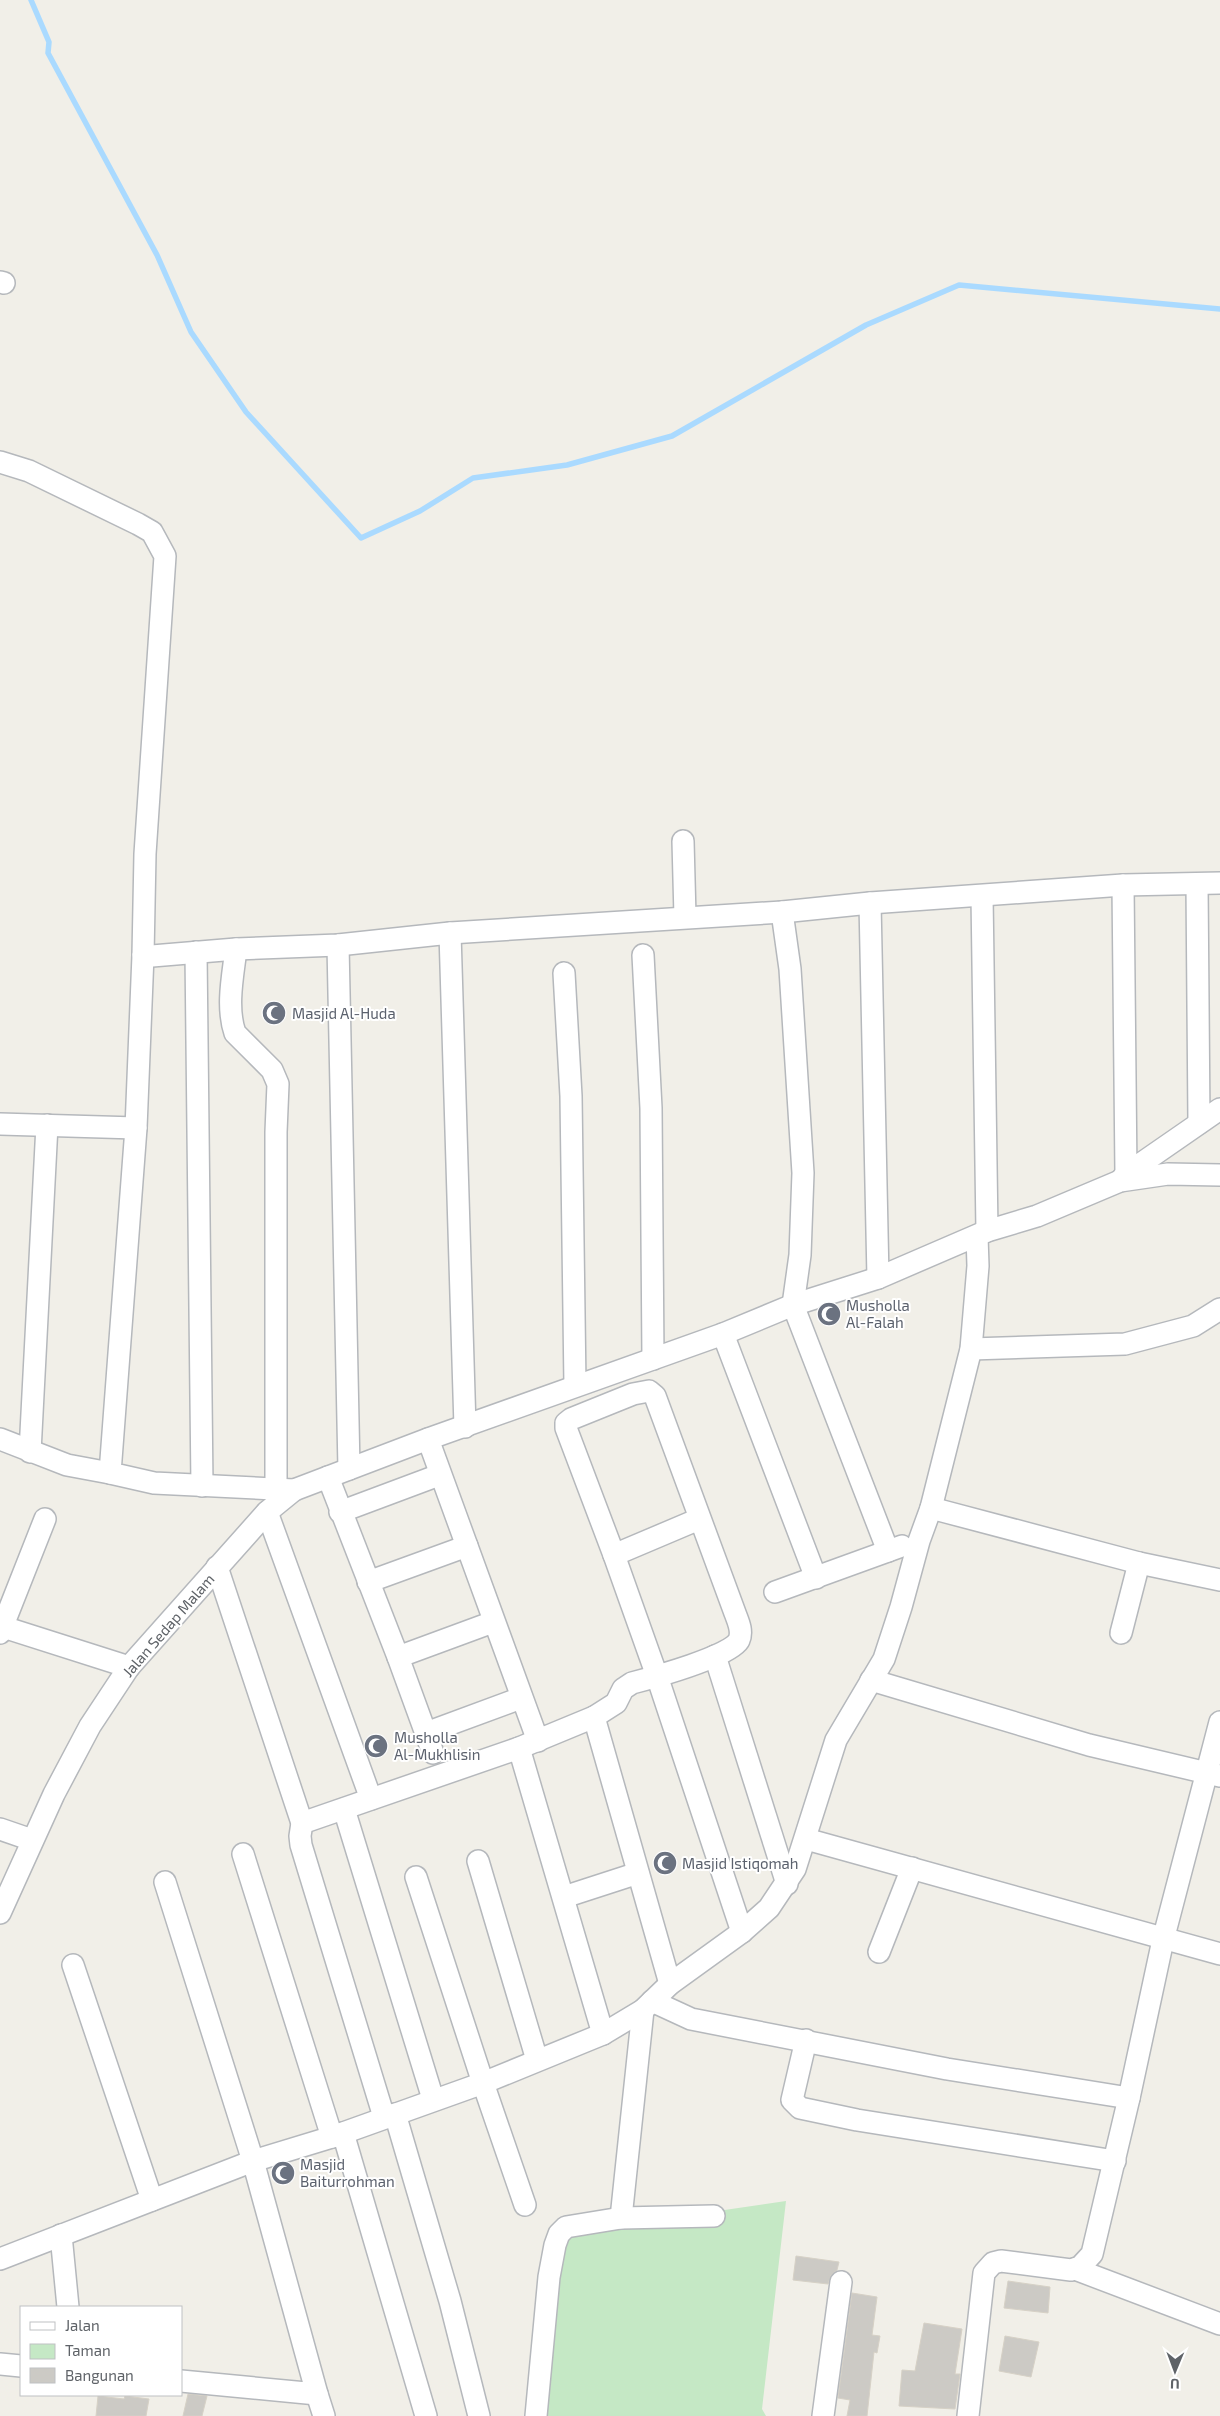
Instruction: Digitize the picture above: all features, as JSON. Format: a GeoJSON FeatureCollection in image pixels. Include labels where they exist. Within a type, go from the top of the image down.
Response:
{"type":"FeatureCollection","features":[{"type":"Feature","properties":{"kind":"street"},"geometry":{"type":"LineString","coordinates":[[0,462],[29,471],[138,524],[152,532],[165,556],[145,854],[136,1128],[110,1473]]}},
{"type":"Feature","properties":{"kind":"street"},"geometry":{"type":"LineString","coordinates":[[683,842],[685,917]]}},
{"type":"Feature","properties":{"kind":"street"},"geometry":{"type":"LineString","coordinates":[[143,955],[338,945],[450,932],[782,912],[870,903],[1123,885],[1220,883]]}},
{"type":"Feature","properties":{"kind":"street"},"geometry":{"type":"LineString","coordinates":[[1197,884],[1198,1123]]}},
{"type":"Feature","properties":{"kind":"street"},"geometry":{"type":"LineString","coordinates":[[1123,885],[1123,1177]]}},
{"type":"Feature","properties":{"kind":"street"},"geometry":{"type":"LineString","coordinates":[[0,2259],[253,2161],[338,2135],[433,2099],[482,2083],[603,2034],[647,2006],[670,1984],[742,1932],[769,1908],[787,1884],[795,1869],[806,1839],[836,1740],[884,1659],[930,1508],[971,1349],[982,1233],[982,896]]}},
{"type":"Feature","properties":{"kind":"street"},"geometry":{"type":"LineString","coordinates":[[870,903],[878,1278]]}},
{"type":"Feature","properties":{"kind":"street"},"geometry":{"type":"LineString","coordinates":[[782,912],[790,969],[803,1173],[800,1255],[793,1305],[888,1551]]}},
{"type":"Feature","properties":{"kind":"street"},"geometry":{"type":"LineString","coordinates":[[450,932],[465,1427]]}},
{"type":"Feature","properties":{"kind":"street"},"geometry":{"type":"LineString","coordinates":[[338,945],[348,1470]]}},
{"type":"Feature","properties":{"kind":"street"},"geometry":{"type":"LineString","coordinates":[[236,949],[231,1004],[235,1033],[272,1070],[278,1084],[276,1132],[285,1489]]}},
{"type":"Feature","properties":{"kind":"street"},"geometry":{"type":"LineString","coordinates":[[196,952],[202,1486]]}},
{"type":"Feature","properties":{"kind":"street"},"geometry":{"type":"LineString","coordinates":[[643,955],[651,1108],[653,1359]]}},
{"type":"Feature","properties":{"kind":"street"},"geometry":{"type":"LineString","coordinates":[[564,973],[584,1384],[603,1406]]}},
{"type":"Feature","properties":{"kind":"street"},"geometry":{"type":"LineString","coordinates":[[0,1439],[67,1465],[154,1483],[285,1489],[328,1478],[428,1439],[723,1334],[793,1305],[878,1278],[982,1233],[1037,1216],[1123,1177],[1220,1109]]}},
{"type":"Feature","properties":{"kind":"street"},"geometry":{"type":"LineString","coordinates":[[0,1124],[136,1128]]}},
{"type":"Feature","properties":{"kind":"street"},"geometry":{"type":"LineString","coordinates":[[30,1452],[47,1125]]}},
{"type":"Feature","properties":{"kind":"street"},"geometry":{"type":"LineString","coordinates":[[1123,1177],[1168,1174],[1220,1175]]}},
{"type":"Feature","properties":{"kind":"street"},"geometry":{"type":"LineString","coordinates":[[971,1349],[1125,1344],[1152,1339],[1193,1326],[1220,1309]]}},
{"type":"Feature","properties":{"kind":"street"},"geometry":{"type":"LineString","coordinates":[[723,1334],[816,1578]]}},
{"type":"Feature","properties":{"kind":"street"},"geometry":{"type":"LineString","coordinates":[[302,1823],[528,1745],[594,1717],[616,1703],[623,1689],[632,1683],[657,1676],[734,1648],[740,1639],[740,1629],[655,1396],[649,1391],[632,1394],[571,1419],[566,1423],[566,1428],[657,1676],[742,1932]]}},
{"type":"Feature","properties":{"kind":"street"},"geometry":{"type":"LineString","coordinates":[[428,1439],[521,1698],[528,1745],[564,1897],[603,2034]]}},
{"type":"Feature","properties":{"kind":"street"},"geometry":{"type":"LineString","coordinates":[[340,1512],[440,1475]]}},
{"type":"Feature","properties":{"kind":"street"},"geometry":{"type":"LineString","coordinates":[[328,1478],[398,1657],[433,1753]]}},
{"type":"Feature","properties":{"kind":"street","name":"Jalan Sedap Malam"},"geometry":{"type":"LineString","coordinates":[[0,1913],[32,1840],[90,1726],[128,1667],[267,1512],[285,1489]]}},
{"type":"Feature","properties":{"kind":"street"},"geometry":{"type":"LineString","coordinates":[[930,1508],[1139,1563],[1220,1580]]}},
{"type":"Feature","properties":{"kind":"street"},"geometry":{"type":"LineString","coordinates":[[267,1512],[371,1799]]}},
{"type":"Feature","properties":{"kind":"street"},"geometry":{"type":"LineString","coordinates":[[614,1555],[699,1518]]}},
{"type":"Feature","properties":{"kind":"street"},"geometry":{"type":"LineString","coordinates":[[44,1519],[1,1629],[128,1667]]}},
{"type":"Feature","properties":{"kind":"street"},"geometry":{"type":"LineString","coordinates":[[775,1592],[919,1541]]}},
{"type":"Feature","properties":{"kind":"street"},"geometry":{"type":"LineString","coordinates":[[368,1582],[467,1546]]}},
{"type":"Feature","properties":{"kind":"street"},"geometry":{"type":"LineString","coordinates":[[1121,1633],[1139,1563]]}},
{"type":"Feature","properties":{"kind":"street"},"geometry":{"type":"LineString","coordinates":[[218,1567],[302,1823],[301,1846],[450,2301],[478,2416]]}},
{"type":"Feature","properties":{"kind":"street"},"geometry":{"type":"LineString","coordinates":[[398,1657],[494,1622]]}},
{"type":"Feature","properties":{"kind":"street"},"geometry":{"type":"LineString","coordinates":[[715,1656],[787,1884]]}},
{"type":"Feature","properties":{"kind":"street"},"geometry":{"type":"LineString","coordinates":[[871,1680],[1089,1745],[1214,1774]]}},
{"type":"Feature","properties":{"kind":"street"},"geometry":{"type":"LineString","coordinates":[[426,1733],[521,1698]]}},
{"type":"Feature","properties":{"kind":"street"},"geometry":{"type":"LineString","coordinates":[[594,1717],[670,1984]]}},
{"type":"Feature","properties":{"kind":"street"},"geometry":{"type":"LineString","coordinates":[[1075,2269],[1085,2263],[1092,2254],[1130,2098],[1163,1940],[1214,1774],[1220,1722]]}},
{"type":"Feature","properties":{"kind":"street"},"geometry":{"type":"LineString","coordinates":[[344,1809],[433,2099]]}},
{"type":"Feature","properties":{"kind":"street"},"geometry":{"type":"LineString","coordinates":[[0,1828],[32,1840]]}},
{"type":"Feature","properties":{"kind":"street"},"geometry":{"type":"LineString","coordinates":[[806,1839],[1163,1940],[1220,1954]]}},
{"type":"Feature","properties":{"kind":"street"},"geometry":{"type":"LineString","coordinates":[[243,1854],[338,2135],[426,2416]]}},
{"type":"Feature","properties":{"kind":"street"},"geometry":{"type":"LineString","coordinates":[[478,1861],[537,2060]]}},
{"type":"Feature","properties":{"kind":"street"},"geometry":{"type":"LineString","coordinates":[[879,1952],[912,1868]]}},
{"type":"Feature","properties":{"kind":"street"},"geometry":{"type":"LineString","coordinates":[[564,1897],[638,1873]]}},
{"type":"Feature","properties":{"kind":"street"},"geometry":{"type":"LineString","coordinates":[[416,1877],[482,2083],[525,2205]]}},
{"type":"Feature","properties":{"kind":"street"},"geometry":{"type":"LineString","coordinates":[[165,1882],[253,2161],[324,2416]]}},
{"type":"Feature","properties":{"kind":"street"},"geometry":{"type":"LineString","coordinates":[[73,1965],[152,2200]]}},
{"type":"Feature","properties":{"kind":"street"},"geometry":{"type":"LineString","coordinates":[[647,2006],[691,2019],[947,2069],[1130,2098]]}},
{"type":"Feature","properties":{"kind":"street"},"geometry":{"type":"LineString","coordinates":[[621,2218],[647,2006]]}},
{"type":"Feature","properties":{"kind":"street"},"geometry":{"type":"LineString","coordinates":[[806,2040],[792,2100],[800,2108],[857,2120],[1115,2161]]}},
{"type":"Feature","properties":{"kind":"street"},"geometry":{"type":"LineString","coordinates":[[536,2416],[549,2277],[559,2234],[566,2227],[621,2218],[714,2216]]}},
{"type":"Feature","properties":{"kind":"street"},"geometry":{"type":"LineString","coordinates":[[61,2235],[68,2306]]}},
{"type":"Feature","properties":{"kind":"street"},"geometry":{"type":"LineString","coordinates":[[968,2416],[984,2273],[993,2263],[1001,2261],[1060,2270],[1075,2269],[1220,2324]]}},
{"type":"Feature","properties":{"kind":"street"},"geometry":{"type":"LineString","coordinates":[[823,2416],[841,2282]]}},
{"type":"Feature","properties":{"kind":"street"},"geometry":{"type":"LineString","coordinates":[[0,2364],[20,2366]]}},
{"type":"Feature","properties":{"kind":"street"},"geometry":{"type":"LineString","coordinates":[[182,2381],[317,2394]]}},
{"type":"Feature","properties":{"kind":"green space"},"geometry":{"type":"Polygon","coordinates":[[[786,2201],[762,2409],[766,2416],[547,2416],[553,2235],[786,2201]]]}},
{"type":"Feature","properties":{"kind":"building"},"geometry":{"type":"Polygon","coordinates":[[[796,2256],[839,2262],[837,2270],[831,2275],[828,2284],[793,2280],[796,2256]]]}},
{"type":"Feature","properties":{"kind":"building"},"geometry":{"type":"Polygon","coordinates":[[[1008,2281],[1050,2287],[1048,2313],[1004,2308],[1008,2281]]]}},
{"type":"Feature","properties":{"kind":"building"},"geometry":{"type":"Polygon","coordinates":[[[852,2293],[877,2297],[872,2335],[880,2336],[877,2353],[874,2352],[867,2416],[847,2416],[850,2400],[838,2398],[852,2293]]]}},
{"type":"Feature","properties":{"kind":"building"},"geometry":{"type":"Polygon","coordinates":[[[924,2323],[962,2329],[955,2374],[960,2374],[955,2409],[899,2406],[902,2370],[915,2371],[924,2323]]]}},
{"type":"Feature","properties":{"kind":"building"},"geometry":{"type":"Polygon","coordinates":[[[1005,2336],[1039,2342],[1031,2377],[999,2371],[1005,2336]]]}},
{"type":"Feature","properties":{"kind":"building"},"geometry":{"type":"Polygon","coordinates":[[[188,2394],[207,2396],[202,2416],[183,2416],[188,2394]]]}},
{"type":"Feature","properties":{"kind":"building"},"geometry":{"type":"Polygon","coordinates":[[[98,2396],[124,2399],[125,2396],[149,2399],[146,2416],[96,2416],[98,2396]]]}},
{"type":"Feature","properties":{"kind":"waterway"},"geometry":{"type":"LineString","coordinates":[[31,0],[49,42],[48,53],[157,255],[191,332],[246,412],[361,538],[420,511],[473,478],[567,465],[672,436],[866,325],[959,285],[1220,309]]}},
{"type":"Feature","properties":{"kind":"place","name":"Masjid Al-Huda"},"geometry":{"type":"Point","coordinates":[274,1013]}},
{"type":"Feature","properties":{"kind":"place","name":"Musholla Al-Falah"},"geometry":{"type":"Point","coordinates":[829,1314]}},
{"type":"Feature","properties":{"kind":"place","name":"Musholla Al-Mukhlisin"},"geometry":{"type":"Point","coordinates":[376,1746]}},
{"type":"Feature","properties":{"kind":"place","name":"Masjid Istiqomah"},"geometry":{"type":"Point","coordinates":[665,1863]}},
{"type":"Feature","properties":{"kind":"place","name":"Masjid Baiturrohman"},"geometry":{"type":"Point","coordinates":[283,2173]}}]}
